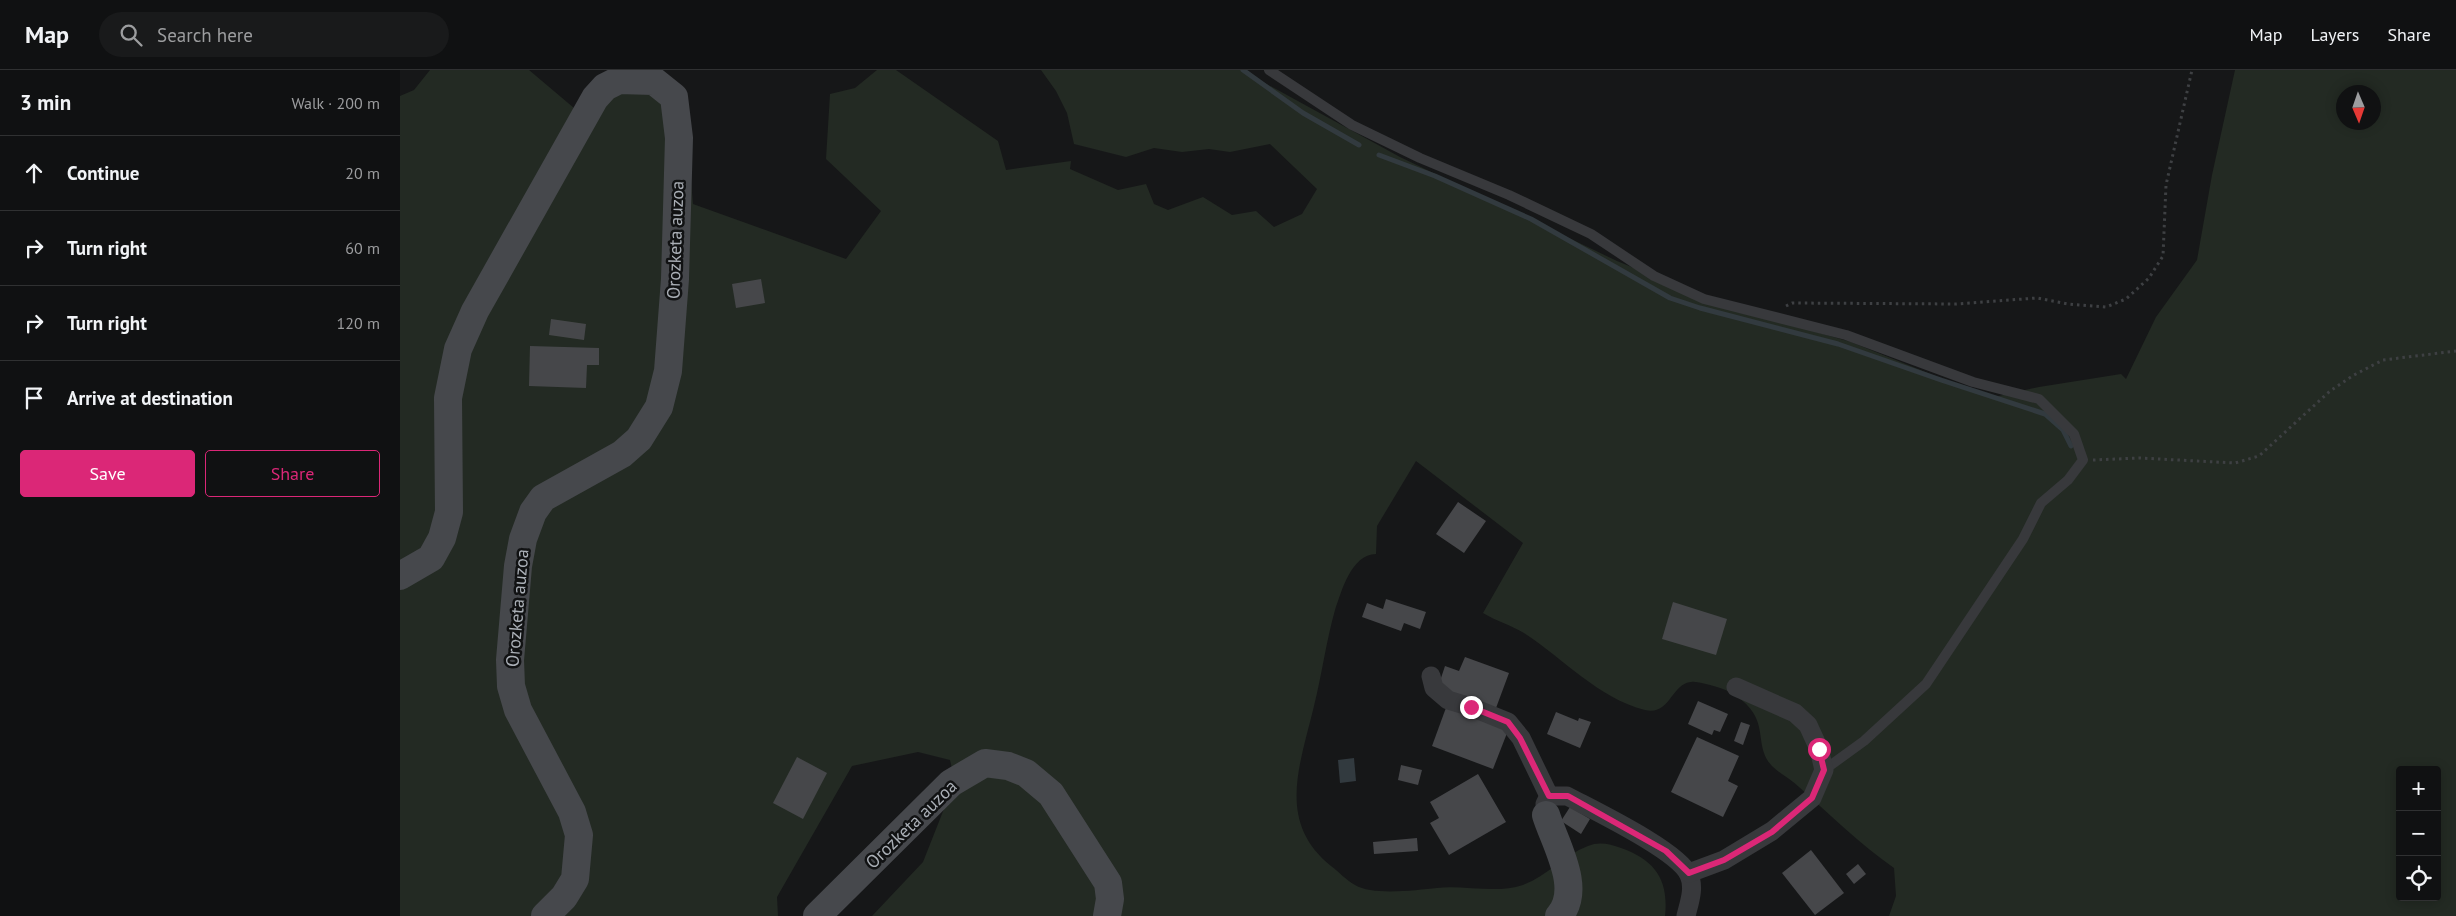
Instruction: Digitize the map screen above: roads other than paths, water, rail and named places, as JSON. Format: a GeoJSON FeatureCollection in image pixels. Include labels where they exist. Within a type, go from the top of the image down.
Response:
{"type":"FeatureCollection","features":[{"type":"Feature","properties":{"kind":"street","name":"Orozketa auzoa"},"geometry":{"type":"LineString","coordinates":[[400,576],[431,558],[442,538],[447,521],[449,512],[448,398],[458,349],[475,311],[595,98],[605,87],[621,75],[654,81],[674,97],[679,138],[675,279],[668,371],[659,407],[639,439],[611,462],[565,484],[543,498],[532,512],[523,539],[512,642],[511,686],[518,710],[572,812],[579,835],[575,878],[564,897],[545,916]]}},
{"type":"Feature","properties":{"kind":"street"},"geometry":{"type":"LineString","coordinates":[[1431,676],[1434,688],[1448,700],[1508,722],[1520,738],[1548,806],[1568,880],[1566,909],[1559,916]]}},
{"type":"Feature","properties":{"kind":"street"},"geometry":{"type":"LineString","coordinates":[[1689,873],[1724,860],[1772,832],[1812,798],[1824,770],[1819,749],[1808,725],[1795,713],[1736,686]]}},
{"type":"Feature","properties":{"kind":"street","name":"Orozketa auzoa"},"geometry":{"type":"LineString","coordinates":[[817,916],[950,783],[985,763],[1008,766],[1026,773],[1051,794],[1108,883],[1110,899],[1107,916]]}},
{"type":"Feature","properties":{"kind":"street"},"geometry":{"type":"LineString","coordinates":[[1548,806],[1568,796],[1666,851],[1689,873],[1692,882],[1692,894],[1686,916]]}},
{"type":"Feature","properties":{"kind":"lane"},"geometry":{"type":"LineString","coordinates":[[1269,70],[1352,125],[1420,158],[1509,195],[1591,234],[1654,276],[1704,299],[1846,335],[1973,382],[2039,399],[2074,434],[2083,460],[2068,480],[2041,503],[2023,539],[1926,684],[1864,741],[1824,770]]}},
{"type":"Feature","properties":{"kind":"waterway"},"geometry":{"type":"LineString","coordinates":[[1243,70],[1303,113],[1359,145]]}},
{"type":"Feature","properties":{"kind":"waterway"},"geometry":{"type":"LineString","coordinates":[[1379,155],[1435,176],[1531,219],[1670,298],[1700,308],[1838,344],[2045,414],[2063,430],[2071,446]]}}]}
